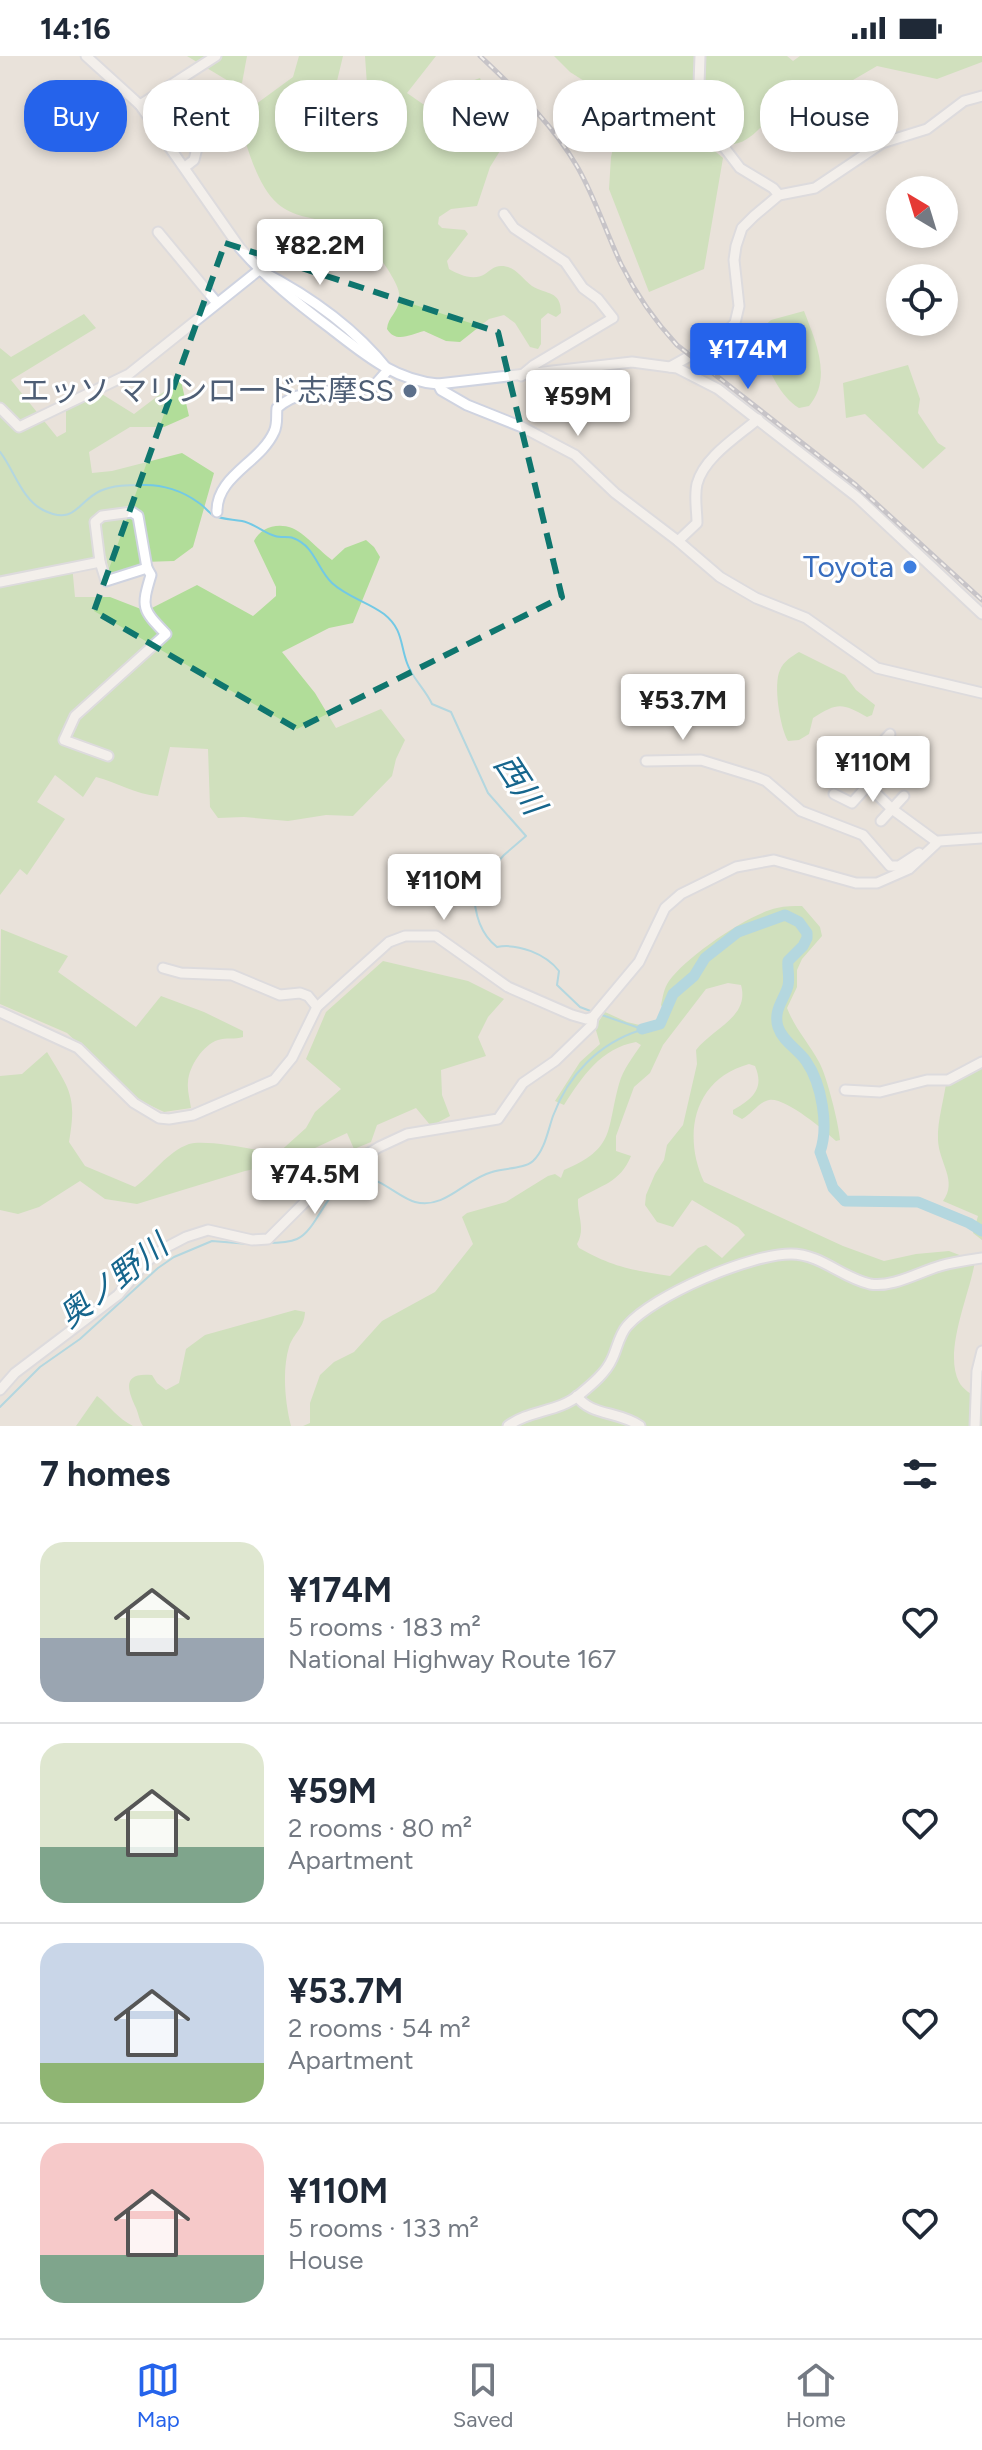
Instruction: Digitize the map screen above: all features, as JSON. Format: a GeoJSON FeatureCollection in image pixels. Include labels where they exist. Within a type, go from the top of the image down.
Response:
{"type":"FeatureCollection","features":[{"type":"Feature","properties":{"kind":"street"},"geometry":{"type":"LineString","coordinates":[[86,56],[112,76],[140,105],[240,248],[259,270],[340,321],[363,341],[388,370],[408,379],[438,384],[632,362],[670,367],[705,381],[857,497],[982,614]]}},
{"type":"Feature","properties":{"kind":"street"},"geometry":{"type":"LineString","coordinates":[[100,56],[112,76]]}},
{"type":"Feature","properties":{"kind":"street"},"geometry":{"type":"LineString","coordinates":[[140,105],[201,61],[216,56]]}},
{"type":"Feature","properties":{"kind":"street"},"geometry":{"type":"LineString","coordinates":[[700,56],[699,84],[724,147],[740,168],[779,195]]}},
{"type":"Feature","properties":{"kind":"street"},"geometry":{"type":"LineString","coordinates":[[670,367],[717,341],[735,323],[739,306],[734,260],[740,232],[779,195],[815,188],[882,143],[927,129],[964,101],[982,96]]}},
{"type":"Feature","properties":{"kind":"street"},"geometry":{"type":"LineString","coordinates":[[185,167],[194,160],[196,152]]}},
{"type":"Feature","properties":{"kind":"street"},"geometry":{"type":"LineString","coordinates":[[504,214],[514,228],[562,258],[583,288],[598,299],[613,318],[521,376]]}},
{"type":"Feature","properties":{"kind":"street"},"geometry":{"type":"LineString","coordinates":[[158,232],[217,303]]}},
{"type":"Feature","properties":{"kind":"street"},"geometry":{"type":"LineString","coordinates":[[0,408],[19,427],[129,374],[259,270]]}},
{"type":"Feature","properties":{"kind":"street"},"geometry":{"type":"LineString","coordinates":[[217,512],[220,492],[272,437],[280,404],[300,395],[372,388],[388,370]]}},
{"type":"Feature","properties":{"kind":"street"},"geometry":{"type":"LineString","coordinates":[[438,384],[441,390],[467,405],[522,427],[575,455],[615,493],[720,577],[756,598],[806,618],[877,668],[982,693]]}},
{"type":"Feature","properties":{"kind":"street"},"geometry":{"type":"LineString","coordinates":[[678,541],[697,523],[695,499],[702,471],[713,457],[758,419]]}},
{"type":"Feature","properties":{"kind":"street"},"geometry":{"type":"LineString","coordinates":[[108,756],[64,740],[75,716],[166,634],[150,617],[143,601],[151,575],[147,568],[138,516],[132,512],[102,516],[95,522],[100,562],[106,581],[147,568]]}},
{"type":"Feature","properties":{"kind":"street"},"geometry":{"type":"LineString","coordinates":[[0,582],[100,562]]}},
{"type":"Feature","properties":{"kind":"street"},"geometry":{"type":"LineString","coordinates":[[834,794],[852,803],[869,785],[894,757],[877,748],[890,734]]}},
{"type":"Feature","properties":{"kind":"street"},"geometry":{"type":"LineString","coordinates":[[646,761],[701,760],[766,781],[797,809],[863,835],[890,866],[899,866],[926,852]]}},
{"type":"Feature","properties":{"kind":"street"},"geometry":{"type":"LineString","coordinates":[[845,763],[892,809],[937,842]]}},
{"type":"Feature","properties":{"kind":"street"},"geometry":{"type":"LineString","coordinates":[[881,821],[904,796]]}},
{"type":"Feature","properties":{"kind":"street"},"geometry":{"type":"LineString","coordinates":[[0,1012],[65,1040],[88,1056],[134,1103],[159,1118],[176,1119],[201,1112],[274,1080],[292,1058],[317,1007],[389,942],[405,936],[427,934],[447,941],[508,987],[586,1019],[593,1017],[637,966],[665,908],[681,894],[736,867],[763,860],[789,862],[856,883],[877,883],[909,869],[937,842],[982,838]]}},
{"type":"Feature","properties":{"kind":"street"},"geometry":{"type":"LineString","coordinates":[[163,968],[181,973],[232,975],[280,995],[300,993],[308,996],[317,1007]]}},
{"type":"Feature","properties":{"kind":"street"},"geometry":{"type":"LineString","coordinates":[[0,1390],[15,1373],[118,1295],[146,1262],[163,1249],[208,1230],[252,1240],[268,1239],[332,1175],[379,1147],[407,1134],[498,1119],[523,1083],[555,1061],[592,1025],[593,1017]]}},
{"type":"Feature","properties":{"kind":"street"},"geometry":{"type":"LineString","coordinates":[[845,1090],[880,1092],[927,1080],[948,1080],[982,1062]]}},
{"type":"Feature","properties":{"kind":"street"},"geometry":{"type":"LineString","coordinates":[[508,1426],[568,1403],[577,1396],[611,1363],[623,1330],[633,1320],[688,1287],[754,1259],[806,1255],[873,1284],[982,1258]]}},
{"type":"Feature","properties":{"kind":"street"},"geometry":{"type":"LineString","coordinates":[[975,1426],[976,1378],[982,1351]]}},
{"type":"Feature","properties":{"kind":"street"},"geometry":{"type":"LineString","coordinates":[[577,1396],[589,1409],[619,1415],[640,1426]]}},
{"type":"Feature","properties":{"kind":"highlighted area"},"geometry":{"type":"Polygon","coordinates":[[[225,243],[498,332],[562,597],[297,729],[94,611],[225,243]]]}},
{"type":"Feature","properties":{"kind":"green space"},"geometry":{"type":"Polygon","coordinates":[[[187,56],[247,56],[243,80],[227,80],[187,56]]]}},
{"type":"Feature","properties":{"kind":"green space"},"geometry":{"type":"Polygon","coordinates":[[[299,56],[343,56],[337,80],[289,80],[293,77],[299,56]]]}},
{"type":"Feature","properties":{"kind":"green space"},"geometry":{"type":"Polygon","coordinates":[[[365,56],[436,56],[407,93],[407,80],[367,80],[365,56]]]}},
{"type":"Feature","properties":{"kind":"green space"},"geometry":{"type":"Polygon","coordinates":[[[554,56],[787,56],[793,61],[800,56],[982,56],[982,62],[937,79],[877,66],[853,80],[760,80],[760,129],[744,140],[744,80],[582,80],[554,56]]]}},
{"type":"Feature","properties":{"kind":"green space"},"geometry":{"type":"Polygon","coordinates":[[[275,90],[275,152],[407,152],[407,93],[423,104],[423,152],[499,152],[490,167],[477,206],[451,209],[439,217],[438,224],[442,228],[465,230],[468,234],[447,261],[449,269],[476,277],[496,267],[506,267],[515,270],[532,286],[556,297],[561,313],[556,317],[548,313],[541,319],[541,344],[538,349],[530,347],[515,323],[504,315],[489,319],[460,342],[446,341],[424,331],[404,337],[391,334],[387,329],[398,305],[399,294],[385,265],[347,231],[290,212],[278,204],[264,187],[249,152],[259,152],[259,102],[275,90]]]}},
{"type":"Feature","properties":{"kind":"green space"},"geometry":{"type":"Polygon","coordinates":[[[612,152],[716,152],[723,158],[704,269],[649,292],[609,189],[612,152]]]}},
{"type":"Feature","properties":{"kind":"green space"},"geometry":{"type":"Polygon","coordinates":[[[804,311],[817,346],[821,371],[816,395],[809,406],[799,408],[777,384],[757,333],[771,320],[804,311]]]}},
{"type":"Feature","properties":{"kind":"green space"},"geometry":{"type":"Polygon","coordinates":[[[84,314],[96,328],[11,380],[57,437],[66,432],[66,409],[97,391],[134,414],[181,381],[189,416],[164,427],[130,427],[89,452],[92,473],[182,453],[214,473],[193,547],[174,561],[143,562],[110,580],[106,556],[72,565],[75,597],[110,597],[146,611],[197,585],[253,616],[276,596],[276,587],[254,541],[265,530],[275,526],[292,528],[332,560],[345,548],[366,540],[380,557],[353,623],[329,628],[282,652],[315,693],[336,728],[381,709],[405,740],[392,776],[353,816],[326,815],[288,821],[218,818],[210,807],[208,749],[170,747],[158,796],[96,777],[83,797],[55,775],[37,802],[65,819],[27,875],[20,869],[0,895],[0,348],[11,357],[84,314]]]}},
{"type":"Feature","properties":{"kind":"green space"},"geometry":{"type":"Polygon","coordinates":[[[908,365],[920,399],[918,413],[938,443],[946,448],[923,469],[865,414],[846,418],[843,383],[908,365]]]}},
{"type":"Feature","properties":{"kind":"green space"},"geometry":{"type":"Polygon","coordinates":[[[799,652],[845,675],[856,690],[875,705],[872,715],[867,717],[846,707],[834,707],[813,718],[809,734],[799,740],[788,741],[778,706],[777,685],[784,664],[799,652]]]}},
{"type":"Feature","properties":{"kind":"green space"},"geometry":{"type":"Polygon","coordinates":[[[802,906],[820,927],[822,936],[802,959],[797,970],[797,987],[787,1008],[822,1069],[840,1140],[836,1141],[804,1115],[776,1100],[765,1101],[742,1119],[733,1114],[733,1110],[746,1102],[757,1087],[758,1074],[755,1066],[749,1064],[730,1071],[705,1095],[694,1128],[697,1164],[704,1182],[843,1246],[884,1261],[949,1251],[975,1261],[954,1355],[961,1385],[978,1399],[982,1397],[982,1426],[303,1426],[310,1423],[310,1403],[320,1375],[334,1362],[354,1352],[382,1321],[435,1292],[473,1244],[462,1217],[506,1202],[548,1176],[555,1174],[561,1178],[564,1170],[581,1162],[601,1146],[610,1126],[621,1079],[641,1045],[636,1042],[613,1050],[585,1074],[564,1105],[555,1101],[580,1062],[600,1044],[595,1027],[605,1012],[648,1027],[660,1022],[666,986],[689,960],[750,919],[777,908],[802,906]],[[728,983],[706,989],[663,1045],[650,1073],[634,1087],[616,1136],[616,1151],[631,1156],[615,1178],[578,1199],[581,1227],[579,1248],[623,1267],[670,1276],[698,1248],[706,1245],[722,1258],[745,1235],[738,1227],[692,1200],[673,1227],[657,1222],[645,1205],[646,1195],[664,1160],[667,1145],[683,1125],[697,1064],[696,1050],[735,1014],[740,1006],[741,985],[728,983]]]}},
{"type":"Feature","properties":{"kind":"green space"},"geometry":{"type":"Polygon","coordinates":[[[1,929],[68,956],[58,972],[136,1027],[161,996],[243,1031],[243,1037],[221,1039],[207,1046],[189,1076],[191,1108],[164,1112],[139,1100],[67,1033],[0,1004],[1,929]]]}},
{"type":"Feature","properties":{"kind":"green space"},"geometry":{"type":"Polygon","coordinates":[[[383,961],[468,981],[504,999],[488,1017],[478,1037],[486,1056],[441,1070],[442,1095],[450,1116],[431,1126],[416,1108],[377,1125],[371,1142],[354,1149],[347,1133],[283,1163],[245,1171],[137,1204],[105,1199],[80,1181],[39,1207],[18,1214],[0,1210],[0,1076],[22,1074],[47,1052],[70,1094],[72,1114],[69,1142],[85,1166],[135,1187],[167,1158],[189,1144],[219,1144],[276,1155],[306,1128],[315,1112],[341,1089],[306,1059],[326,1012],[383,961]]]}},
{"type":"Feature","properties":{"kind":"green space"},"geometry":{"type":"Polygon","coordinates":[[[982,1059],[982,1240],[973,1233],[978,1216],[943,1201],[949,1186],[938,1140],[947,1076],[982,1059]]]}},
{"type":"Feature","properties":{"kind":"green space"},"geometry":{"type":"Polygon","coordinates":[[[295,1310],[305,1312],[303,1323],[289,1347],[286,1366],[286,1397],[291,1426],[143,1426],[130,1394],[131,1379],[152,1375],[166,1390],[179,1383],[186,1349],[205,1335],[295,1310]]]}},
{"type":"Feature","properties":{"kind":"green space"},"geometry":{"type":"Polygon","coordinates":[[[97,1396],[123,1420],[133,1426],[76,1426],[97,1396]]]}},
{"type":"Feature","properties":{"kind":"waterway","name":"西川"},"geometry":{"type":"LineString","coordinates":[[0,452],[29,499],[54,514],[69,514],[92,496],[110,488],[157,486],[186,495],[217,517],[247,522],[275,536],[293,538],[306,546],[332,583],[390,620],[398,631],[412,674],[432,704],[451,712],[488,793],[526,836],[474,889],[482,928],[497,947],[522,948],[547,960],[559,971],[557,985],[580,1007],[593,1012]]}},
{"type":"Feature","properties":{"kind":"waterway","name":"西川"},"geometry":{"type":"LineString","coordinates":[[642,1029],[660,1024],[673,994],[694,976],[705,958],[738,932],[785,915],[799,922],[807,938],[788,961],[788,986],[777,1021],[780,1032],[806,1061],[816,1081],[824,1118],[820,1152],[833,1188],[845,1201],[918,1202],[982,1231]]}},
{"type":"Feature","properties":{"kind":"waterway","name":"西川"},"geometry":{"type":"LineString","coordinates":[[599,1014],[642,1029]]}},
{"type":"Feature","properties":{"kind":"waterway","name":"奥ノ野川"},"geometry":{"type":"LineString","coordinates":[[267,1243],[290,1241],[305,1234],[333,1194],[350,1179],[368,1178],[409,1200],[426,1203],[445,1198],[482,1176],[529,1164],[546,1140],[559,1101],[576,1074],[612,1043],[641,1030]]}},
{"type":"Feature","properties":{"kind":"waterway","name":"奥ノ野川"},"geometry":{"type":"LineString","coordinates":[[0,1407],[40,1367],[80,1339],[174,1257],[212,1241],[249,1244]]}},
{"type":"Feature","properties":{"kind":"railway"},"geometry":{"type":"LineString","coordinates":[[480,56],[533,108],[568,152],[590,191],[627,275],[646,306],[677,345],[856,485],[982,600]]}},
{"type":"Feature","properties":{"kind":"place","name":"エッソ マリンロード志摩SS"},"geometry":{"type":"Point","coordinates":[410,391]}},
{"type":"Feature","properties":{"kind":"place","name":"Toyota"},"geometry":{"type":"Point","coordinates":[910,567]}}]}
